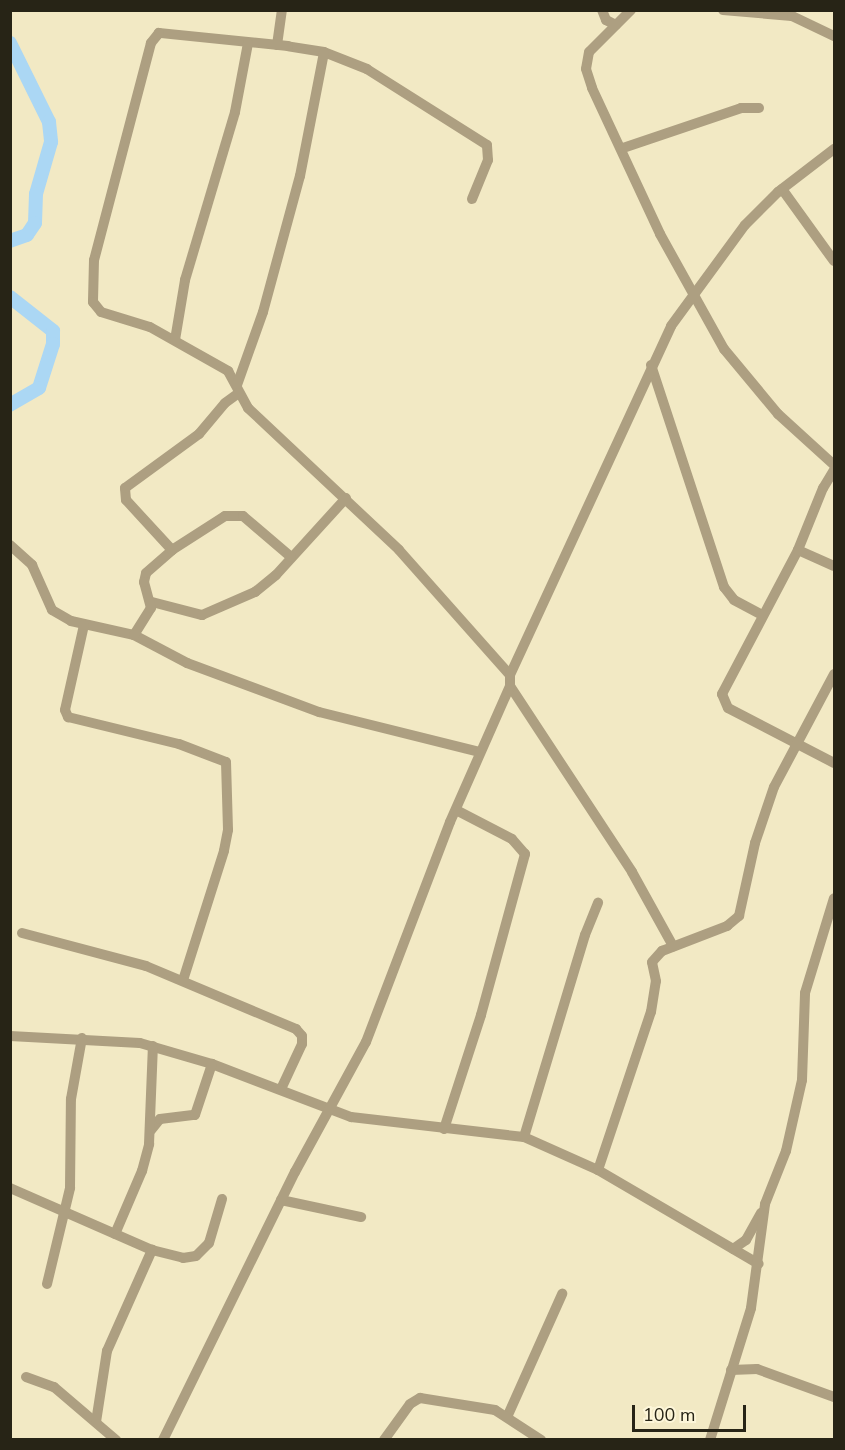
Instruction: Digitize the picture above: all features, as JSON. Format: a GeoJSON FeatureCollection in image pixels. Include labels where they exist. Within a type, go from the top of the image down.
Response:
{"type":"FeatureCollection","features":[{"type":"Feature","properties":{"kind":"street"},"geometry":{"type":"LineString","coordinates":[[277,45],[282,10]]}},
{"type":"Feature","properties":{"kind":"street"},"geometry":{"type":"LineString","coordinates":[[602,10],[606,20],[616,25]]}},
{"type":"Feature","properties":{"kind":"street"},"geometry":{"type":"LineString","coordinates":[[631,10],[589,52],[586,69],[660,234],[694,291],[724,349],[750,383],[834,467],[798,550],[724,687],[724,702],[728,708],[834,763]]}},
{"type":"Feature","properties":{"kind":"street"},"geometry":{"type":"LineString","coordinates":[[723,10],[792,16],[834,36]]}},
{"type":"Feature","properties":{"kind":"street"},"geometry":{"type":"LineString","coordinates":[[472,199],[488,160],[489,151],[483,140],[367,69],[324,52],[177,32],[159,33],[154,38],[94,260],[96,309],[175,340],[221,366],[238,389],[248,408],[346,498],[438,592],[510,681],[632,872],[673,946]]}},
{"type":"Feature","properties":{"kind":"street"},"geometry":{"type":"LineString","coordinates":[[175,340],[185,280],[235,112],[248,43]]}},
{"type":"Feature","properties":{"kind":"street"},"geometry":{"type":"LineString","coordinates":[[172,550],[126,500],[125,488],[199,434],[238,389],[263,312],[300,176],[324,52]]}},
{"type":"Feature","properties":{"kind":"street"},"geometry":{"type":"LineString","coordinates":[[622,148],[741,108],[759,108]]}},
{"type":"Feature","properties":{"kind":"street"},"geometry":{"type":"LineString","coordinates":[[163,1440],[281,1200],[374,1024],[479,752],[651,365],[694,291],[732,240],[782,189],[834,150]]}},
{"type":"Feature","properties":{"kind":"street"},"geometry":{"type":"LineString","coordinates":[[782,189],[834,261]]}},
{"type":"Feature","properties":{"kind":"street"},"geometry":{"type":"LineString","coordinates":[[651,365],[724,587],[734,600],[762,615]]}},
{"type":"Feature","properties":{"kind":"street"},"geometry":{"type":"LineString","coordinates":[[152,602],[195,615],[209,614],[260,589],[346,498]]}},
{"type":"Feature","properties":{"kind":"street"},"geometry":{"type":"LineString","coordinates":[[134,635],[149,614],[152,602],[145,587],[146,573],[172,550],[225,516],[234,514],[243,516],[291,556]]}},
{"type":"Feature","properties":{"kind":"street"},"geometry":{"type":"LineString","coordinates":[[10,545],[32,565],[52,610],[84,625],[134,635],[187,663],[319,712],[479,752]]}},
{"type":"Feature","properties":{"kind":"street"},"geometry":{"type":"LineString","coordinates":[[798,550],[834,566]]}},
{"type":"Feature","properties":{"kind":"street"},"geometry":{"type":"LineString","coordinates":[[84,625],[65,711],[68,717],[179,744],[226,762],[224,851],[183,980]]}},
{"type":"Feature","properties":{"kind":"street"},"geometry":{"type":"LineString","coordinates":[[598,1170],[651,1012],[656,981],[652,962],[673,946],[727,926],[739,916],[755,843],[771,798],[834,674]]}},
{"type":"Feature","properties":{"kind":"street"},"geometry":{"type":"LineString","coordinates":[[444,1129],[481,1015],[525,854],[512,839],[456,810]]}},
{"type":"Feature","properties":{"kind":"street"},"geometry":{"type":"LineString","coordinates":[[733,1250],[746,1240],[765,1204],[792,1126],[802,1080],[805,993],[834,898]]}},
{"type":"Feature","properties":{"kind":"street"},"geometry":{"type":"LineString","coordinates":[[524,1137],[585,935],[598,903]]}},
{"type":"Feature","properties":{"kind":"street"},"geometry":{"type":"LineString","coordinates":[[22,933],[183,980],[300,1032],[303,1044],[281,1089]]}},
{"type":"Feature","properties":{"kind":"street"},"geometry":{"type":"LineString","coordinates":[[10,1036],[82,1038],[153,1046],[212,1064],[330,1107],[351,1117],[524,1137],[598,1170],[759,1264]]}},
{"type":"Feature","properties":{"kind":"street"},"geometry":{"type":"LineString","coordinates":[[47,1284],[70,1188],[71,1099],[82,1038]]}},
{"type":"Feature","properties":{"kind":"street"},"geometry":{"type":"LineString","coordinates":[[115,1234],[142,1171],[150,1132],[153,1046]]}},
{"type":"Feature","properties":{"kind":"street"},"geometry":{"type":"LineString","coordinates":[[150,1132],[160,1119],[195,1114],[212,1064]]}},
{"type":"Feature","properties":{"kind":"street"},"geometry":{"type":"LineString","coordinates":[[10,1188],[152,1250],[183,1258],[203,1251],[214,1230],[222,1199]]}},
{"type":"Feature","properties":{"kind":"street"},"geometry":{"type":"LineString","coordinates":[[281,1200],[361,1217]]}},
{"type":"Feature","properties":{"kind":"street"},"geometry":{"type":"LineString","coordinates":[[710,1440],[751,1308],[759,1264],[765,1204]]}},
{"type":"Feature","properties":{"kind":"street"},"geometry":{"type":"LineString","coordinates":[[96,1422],[107,1352],[152,1250]]}},
{"type":"Feature","properties":{"kind":"street"},"geometry":{"type":"LineString","coordinates":[[508,1415],[562,1294]]}},
{"type":"Feature","properties":{"kind":"street"},"geometry":{"type":"LineString","coordinates":[[731,1370],[757,1370],[834,1397]]}},
{"type":"Feature","properties":{"kind":"street"},"geometry":{"type":"LineString","coordinates":[[26,1377],[54,1388],[116,1440]]}},
{"type":"Feature","properties":{"kind":"street"},"geometry":{"type":"LineString","coordinates":[[384,1440],[410,1404],[420,1398],[508,1415],[541,1440]]}},
{"type":"Feature","properties":{"kind":"waterway"},"geometry":{"type":"LineString","coordinates":[[10,43],[49,122],[51,142],[36,194],[35,223],[27,235],[10,241]]}},
{"type":"Feature","properties":{"kind":"waterway"},"geometry":{"type":"LineString","coordinates":[[10,297],[53,331],[53,344],[39,388],[10,405]]}}]}
